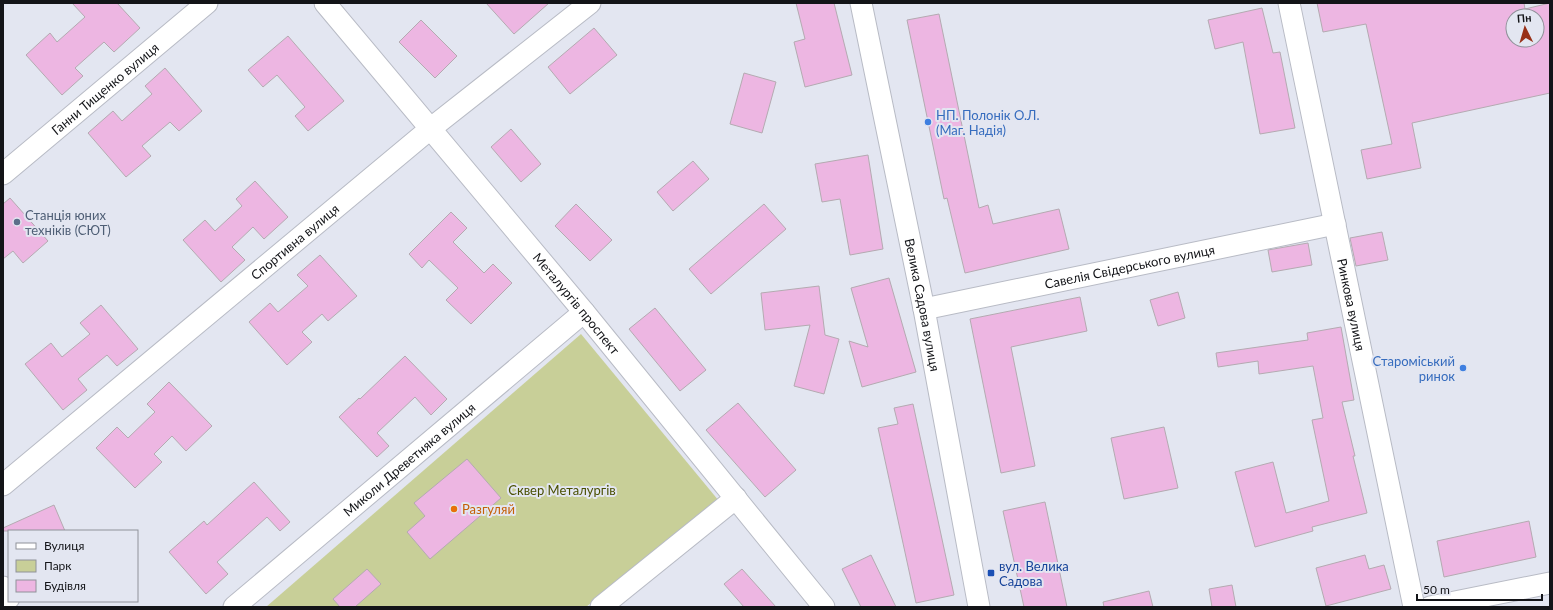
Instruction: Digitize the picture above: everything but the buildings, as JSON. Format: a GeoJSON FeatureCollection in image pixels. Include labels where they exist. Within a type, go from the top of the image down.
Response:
{"type":"FeatureCollection","features":[{"type":"Feature","properties":{"kind":"street","name":"Ганни Тищенко вулиця"},"geometry":{"type":"LineString","coordinates":[[3,174],[206,3]]}},
{"type":"Feature","properties":{"kind":"street","name":"Металургів проспект"},"geometry":{"type":"LineString","coordinates":[[325,3],[584,312],[824,607]]}},
{"type":"Feature","properties":{"kind":"street","name":"Спортивна вулиця"},"geometry":{"type":"LineString","coordinates":[[3,485],[430,128],[590,3]]}},
{"type":"Feature","properties":{"kind":"street","name":"Велика Садова вулиця"},"geometry":{"type":"LineString","coordinates":[[861,3],[924,309],[979,607]]}},
{"type":"Feature","properties":{"kind":"street","name":"Ринкова вулиця"},"geometry":{"type":"LineString","coordinates":[[1289,3],[1414,607]]}},
{"type":"Feature","properties":{"kind":"street","name":"Савелія Свідерського вулиця"},"geometry":{"type":"LineString","coordinates":[[924,309],[1335,224]]}},
{"type":"Feature","properties":{"kind":"street","name":"Миколи Древетняка вулиця"},"geometry":{"type":"LineString","coordinates":[[234,607],[584,312]]}},
{"type":"Feature","properties":{"kind":"street"},"geometry":{"type":"LineString","coordinates":[[602,607],[736,498]]}},
{"type":"Feature","properties":{"kind":"street"},"geometry":{"type":"LineString","coordinates":[[1430,607],[1550,583]]}},
{"type":"Feature","properties":{"kind":"street"},"geometry":{"type":"LineString","coordinates":[[3,587],[8,596]]}},
{"type":"Feature","properties":{"kind":"green space","name":"Сквер Металургів"},"geometry":{"type":"Polygon","coordinates":[[[581,334],[719,501],[586,607],[266,607],[581,334]]]}},
{"type":"Feature","properties":{"kind":"place","name":"НП. Полонік О.Л. (Маг. Надія)"},"geometry":{"type":"Point","coordinates":[928,122]}},
{"type":"Feature","properties":{"kind":"place","name":"Станція юних техніків (СЮТ)"},"geometry":{"type":"Point","coordinates":[17,222]}},
{"type":"Feature","properties":{"kind":"place","name":"Староміський ринок"},"geometry":{"type":"Point","coordinates":[1463,368]}},
{"type":"Feature","properties":{"kind":"place","name":"Разгуляй"},"geometry":{"type":"Point","coordinates":[454,509]}},
{"type":"Feature","properties":{"kind":"place","name":"вул. Велика Садова"},"geometry":{"type":"Point","coordinates":[991,573]}}]}
